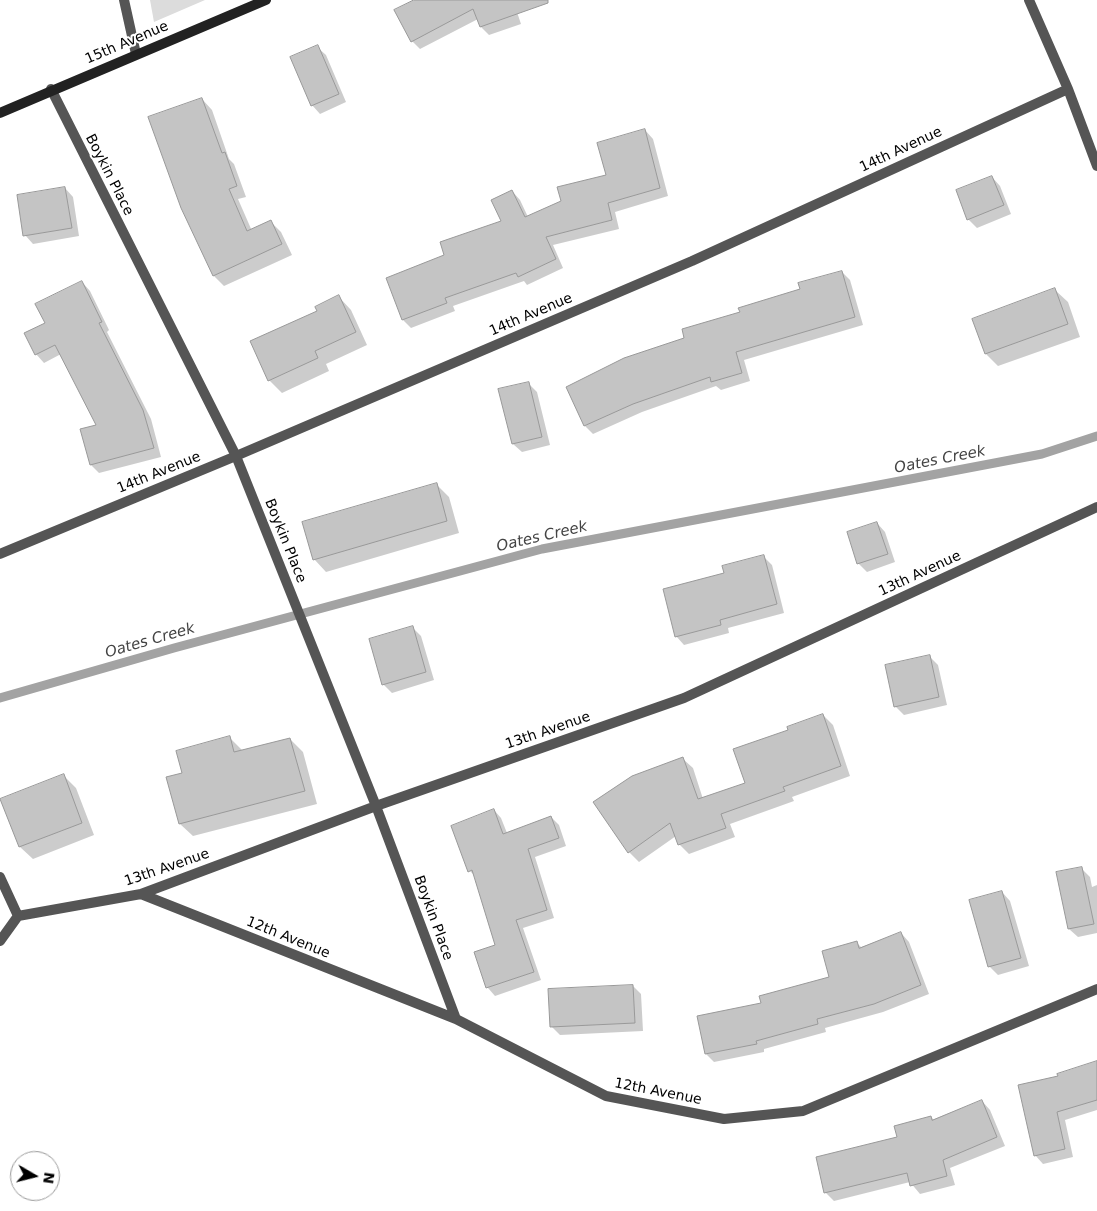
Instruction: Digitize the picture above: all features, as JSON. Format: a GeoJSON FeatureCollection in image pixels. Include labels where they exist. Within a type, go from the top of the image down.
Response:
{"type":"FeatureCollection","features":[{"type":"Feature","properties":{"kind":"street"},"geometry":{"type":"LineString","coordinates":[[124,0],[136,54]]}},
{"type":"Feature","properties":{"kind":"street"},"geometry":{"type":"LineString","coordinates":[[1029,0],[1068,89],[1097,166]]}},
{"type":"Feature","properties":{"kind":"street","name":"15th Avenue"},"geometry":{"type":"LineString","coordinates":[[0,112],[260,1]]}},
{"type":"Feature","properties":{"kind":"street","name":"Boykin Place"},"geometry":{"type":"LineString","coordinates":[[51,89],[236,456],[376,806],[456,1019]]}},
{"type":"Feature","properties":{"kind":"street","name":"14th Avenue"},"geometry":{"type":"LineString","coordinates":[[0,554],[236,456],[692,261],[1068,89]]}},
{"type":"Feature","properties":{"kind":"street","name":"13th Avenue"},"geometry":{"type":"LineString","coordinates":[[18,916],[141,894],[376,806],[684,698],[1097,507]]}},
{"type":"Feature","properties":{"kind":"street"},"geometry":{"type":"LineString","coordinates":[[0,877],[18,916],[0,941]]}},
{"type":"Feature","properties":{"kind":"street","name":"12th Avenue"},"geometry":{"type":"LineString","coordinates":[[141,894],[456,1019],[606,1096],[724,1119],[803,1111],[1097,989]]}},
{"type":"Feature","properties":{"kind":"shaded area"},"geometry":{"type":"Polygon","coordinates":[[[150,0],[205,0],[154,22],[150,0]]]}},
{"type":"Feature","properties":{"kind":"building"},"geometry":{"type":"Polygon","coordinates":[[[414,0],[548,0],[548,3],[480,27],[473,9],[411,42],[394,10],[414,0]]]}},
{"type":"Feature","properties":{"kind":"building"},"geometry":{"type":"Polygon","coordinates":[[[318,45],[339,94],[311,106],[290,57],[318,45]]]}},
{"type":"Feature","properties":{"kind":"building"},"geometry":{"type":"Polygon","coordinates":[[[202,98],[222,153],[225,152],[237,186],[229,189],[247,231],[271,220],[282,244],[213,276],[181,208],[148,117],[202,98]]]}},
{"type":"Feature","properties":{"kind":"building"},"geometry":{"type":"Polygon","coordinates":[[[645,129],[660,188],[608,203],[612,220],[546,237],[556,259],[518,277],[516,273],[445,298],[447,303],[402,320],[386,278],[444,255],[440,242],[501,221],[491,200],[512,190],[525,217],[561,201],[557,187],[606,175],[597,143],[645,129]]]}},
{"type":"Feature","properties":{"kind":"building"},"geometry":{"type":"Polygon","coordinates":[[[992,176],[1004,205],[967,220],[956,190],[992,176]]]}},
{"type":"Feature","properties":{"kind":"building"},"geometry":{"type":"Polygon","coordinates":[[[65,187],[72,228],[23,236],[17,195],[65,187]]]}},
{"type":"Feature","properties":{"kind":"building"},"geometry":{"type":"Polygon","coordinates":[[[842,271],[855,317],[736,352],[742,373],[711,382],[710,377],[633,404],[584,426],[566,387],[624,358],[684,338],[682,329],[740,312],[738,308],[800,289],[798,283],[842,271]]]}},
{"type":"Feature","properties":{"kind":"building"},"geometry":{"type":"Polygon","coordinates":[[[82,281],[102,322],[99,323],[143,410],[154,448],[90,465],[80,429],[96,425],[55,345],[35,355],[24,333],[45,323],[35,304],[82,281]]]}},
{"type":"Feature","properties":{"kind":"building"},"geometry":{"type":"Polygon","coordinates":[[[1055,288],[1068,324],[985,354],[972,319],[1055,288]]]}},
{"type":"Feature","properties":{"kind":"building"},"geometry":{"type":"Polygon","coordinates":[[[339,295],[356,332],[315,351],[318,358],[268,381],[250,341],[317,311],[315,307],[339,295]]]}},
{"type":"Feature","properties":{"kind":"building"},"geometry":{"type":"Polygon","coordinates":[[[529,382],[542,437],[512,444],[498,389],[529,382]]]}},
{"type":"Feature","properties":{"kind":"building"},"geometry":{"type":"Polygon","coordinates":[[[437,483],[447,521],[313,560],[302,522],[437,483]]]}},
{"type":"Feature","properties":{"kind":"building"},"geometry":{"type":"Polygon","coordinates":[[[877,522],[888,554],[857,564],[847,532],[877,522]]]}},
{"type":"Feature","properties":{"kind":"building"},"geometry":{"type":"Polygon","coordinates":[[[764,555],[777,604],[720,620],[721,625],[675,637],[663,589],[724,573],[722,566],[764,555]]]}},
{"type":"Feature","properties":{"kind":"building"},"geometry":{"type":"Polygon","coordinates":[[[413,626],[426,672],[382,685],[369,639],[413,626]]]}},
{"type":"Feature","properties":{"kind":"building"},"geometry":{"type":"Polygon","coordinates":[[[930,655],[939,697],[894,707],[885,665],[930,655]]]}},
{"type":"Feature","properties":{"kind":"building"},"geometry":{"type":"Polygon","coordinates":[[[823,714],[841,766],[783,787],[785,791],[721,814],[726,828],[678,845],[670,823],[628,853],[593,802],[632,776],[683,757],[698,799],[745,783],[733,749],[788,730],[787,727],[823,714]]]}},
{"type":"Feature","properties":{"kind":"building"},"geometry":{"type":"Polygon","coordinates":[[[230,736],[234,752],[290,738],[305,791],[179,824],[166,777],[182,773],[176,751],[230,736]]]}},
{"type":"Feature","properties":{"kind":"building"},"geometry":{"type":"Polygon","coordinates":[[[64,774],[82,823],[19,847],[0,799],[64,774]]]}},
{"type":"Feature","properties":{"kind":"building"},"geometry":{"type":"Polygon","coordinates":[[[494,809],[503,834],[551,816],[559,838],[528,849],[547,910],[516,920],[534,972],[486,988],[474,952],[495,945],[472,870],[468,872],[451,826],[494,809]]]}},
{"type":"Feature","properties":{"kind":"building"},"geometry":{"type":"Polygon","coordinates":[[[1082,867],[1094,924],[1068,929],[1056,872],[1082,867]]]}},
{"type":"Feature","properties":{"kind":"building"},"geometry":{"type":"Polygon","coordinates":[[[1002,891],[1021,958],[988,967],[969,900],[1002,891]]]}},
{"type":"Feature","properties":{"kind":"building"},"geometry":{"type":"Polygon","coordinates":[[[901,932],[921,985],[874,1004],[817,1019],[818,1024],[756,1041],[757,1044],[705,1054],[697,1016],[761,1003],[759,996],[829,977],[822,951],[857,941],[859,948],[901,932]]]}},
{"type":"Feature","properties":{"kind":"building"},"geometry":{"type":"Polygon","coordinates":[[[633,985],[635,1023],[550,1027],[548,989],[633,985]]]}},
{"type":"Feature","properties":{"kind":"building"},"geometry":{"type":"Polygon","coordinates":[[[1097,1061],[1097,1100],[1057,1112],[1065,1149],[1034,1156],[1018,1085],[1058,1076],[1057,1074],[1097,1061]]]}},
{"type":"Feature","properties":{"kind":"building"},"geometry":{"type":"Polygon","coordinates":[[[982,1100],[997,1137],[943,1160],[947,1176],[910,1186],[907,1173],[824,1193],[816,1157],[897,1137],[894,1126],[931,1116],[932,1120],[982,1100]]]}},
{"type":"Feature","properties":{"kind":"waterway","name":"Oates Creek"},"geometry":{"type":"LineString","coordinates":[[0,698],[174,648],[542,549],[1042,454],[1097,436]]}}]}
